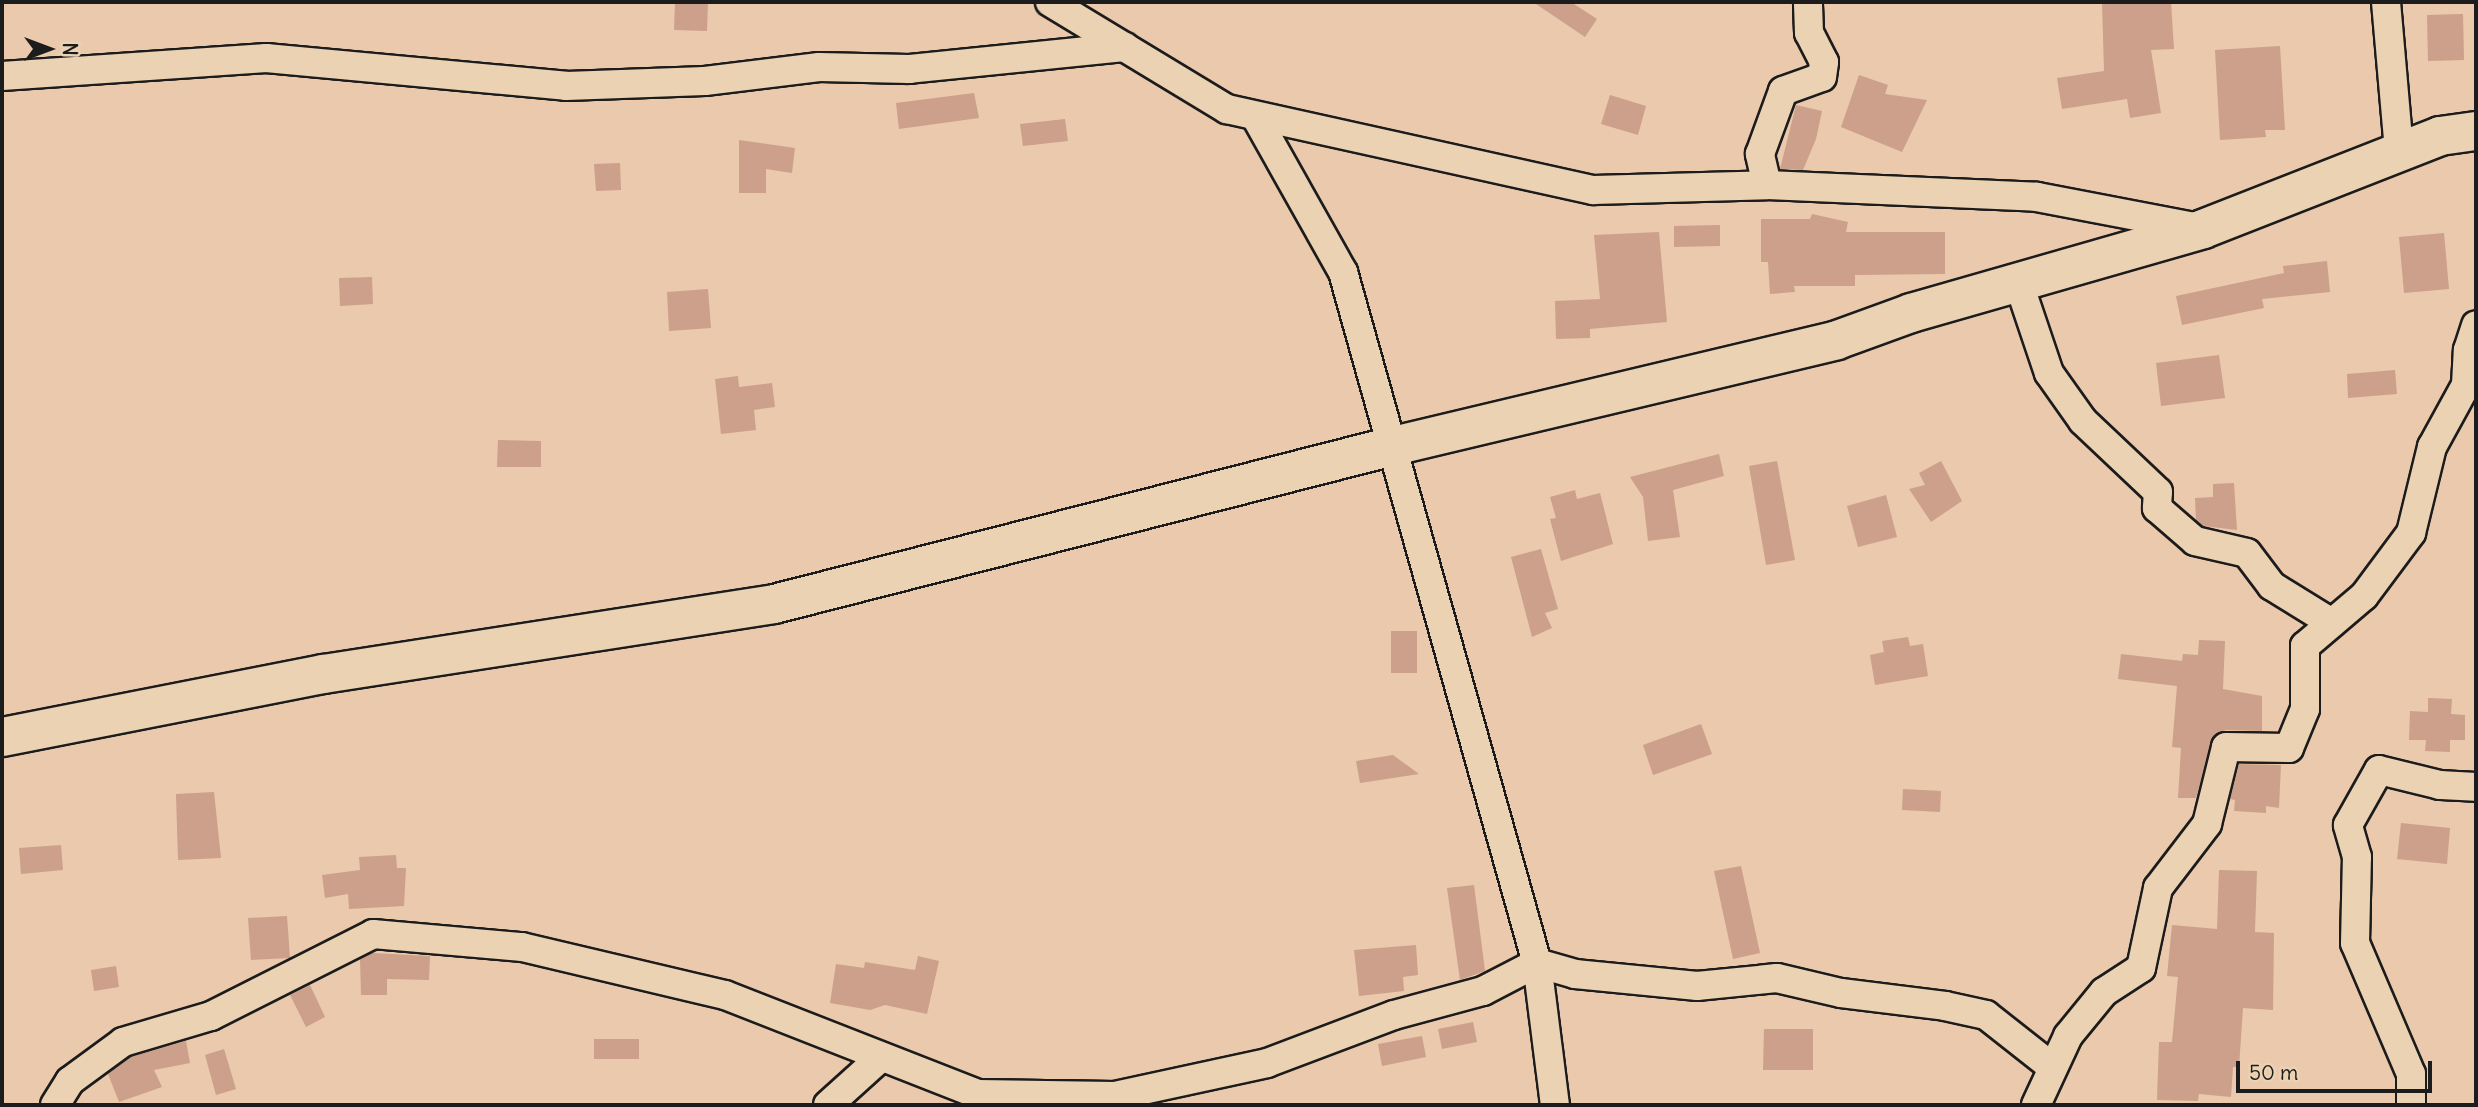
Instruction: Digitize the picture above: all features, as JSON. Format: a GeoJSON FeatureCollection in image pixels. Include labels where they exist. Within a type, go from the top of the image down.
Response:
{"type":"FeatureCollection","features":[{"type":"Feature","properties":{"kind":"street"},"geometry":{"type":"LineString","coordinates":[[1051,2],[1227,109],[1256,119],[1593,190],[1767,185],[2037,197],[2203,229]]}},
{"type":"Feature","properties":{"kind":"street"},"geometry":{"type":"LineString","coordinates":[[1767,185],[1760,154],[1783,91],[1822,77],[1824,62],[1809,33],[1808,2]]}},
{"type":"Feature","properties":{"kind":"street"},"geometry":{"type":"LineString","coordinates":[[2386,2],[2399,152]]}},
{"type":"Feature","properties":{"kind":"street"},"geometry":{"type":"LineString","coordinates":[[2,76],[266,58],[580,85],[705,81],[819,67],[909,69],[1125,47]]}},
{"type":"Feature","properties":{"kind":"street"},"geometry":{"type":"LineString","coordinates":[[1256,119],[1343,272],[1537,963],[1555,1105]]}},
{"type":"Feature","properties":{"kind":"street"},"geometry":{"type":"LineString","coordinates":[[2,737],[323,674],[774,604],[1393,446],[1837,340],[1911,313],[2203,229],[2440,136],[2476,131]]}},
{"type":"Feature","properties":{"kind":"street"},"geometry":{"type":"LineString","coordinates":[[2019,284],[2049,373],[2083,421],[2158,492],[2158,508],[2195,541],[2247,553],[2273,586],[2332,623]]}},
{"type":"Feature","properties":{"kind":"street"},"geometry":{"type":"LineString","coordinates":[[2036,1105],[2068,1035],[2104,992],[2141,968],[2158,888],[2207,824],[2226,747],[2288,748],[2305,709],[2305,646],[2364,596],[2411,533],[2432,447],[2466,385],[2468,350],[2476,325]]}},
{"type":"Feature","properties":{"kind":"street"},"geometry":{"type":"LineString","coordinates":[[2410,1105],[2411,1073],[2355,943],[2357,857],[2348,825],[2379,770],[2440,785],[2476,787]]}},
{"type":"Feature","properties":{"kind":"street"},"geometry":{"type":"LineString","coordinates":[[55,1105],[70,1081],[123,1042],[212,1016],[373,934],[522,947],[725,995],[880,1058],[974,1100],[1115,1096],[1266,1063],[1394,1016],[1483,991],[1537,963],[1575,974],[1697,986],[1777,978],[1841,993],[1945,1006],[1986,1015],[2052,1066]]}},
{"type":"Feature","properties":{"kind":"street"},"geometry":{"type":"LineString","coordinates":[[828,1105],[880,1058]]}},
{"type":"Feature","properties":{"kind":"building"},"geometry":{"type":"Polygon","coordinates":[[[675,2],[708,2],[707,31],[674,30],[675,2]]]}},
{"type":"Feature","properties":{"kind":"building"},"geometry":{"type":"Polygon","coordinates":[[[1533,2],[1571,2],[1597,19],[1585,37],[1533,2]]]}},
{"type":"Feature","properties":{"kind":"building"},"geometry":{"type":"Polygon","coordinates":[[[2102,2],[2171,2],[2174,49],[2151,50],[2161,113],[2130,118],[2127,99],[2062,109],[2057,78],[2104,71],[2102,2]]]}},
{"type":"Feature","properties":{"kind":"building"},"geometry":{"type":"Polygon","coordinates":[[[2463,14],[2464,60],[2428,61],[2427,15],[2463,14]]]}},
{"type":"Feature","properties":{"kind":"building"},"geometry":{"type":"Polygon","coordinates":[[[2280,46],[2285,130],[2265,130],[2266,137],[2220,140],[2215,50],[2280,46]]]}},
{"type":"Feature","properties":{"kind":"building"},"geometry":{"type":"Polygon","coordinates":[[[1859,75],[1888,85],[1885,94],[1927,100],[1902,152],[1841,127],[1859,75]]]}},
{"type":"Feature","properties":{"kind":"building"},"geometry":{"type":"Polygon","coordinates":[[[974,93],[979,118],[899,129],[896,103],[974,93]]]}},
{"type":"Feature","properties":{"kind":"building"},"geometry":{"type":"Polygon","coordinates":[[[1610,95],[1646,106],[1638,135],[1601,124],[1610,95]]]}},
{"type":"Feature","properties":{"kind":"building"},"geometry":{"type":"Polygon","coordinates":[[[1796,105],[1822,111],[1816,139],[1803,170],[1780,169],[1796,105]]]}},
{"type":"Feature","properties":{"kind":"building"},"geometry":{"type":"Polygon","coordinates":[[[1065,119],[1068,141],[1023,146],[1020,124],[1065,119]]]}},
{"type":"Feature","properties":{"kind":"building"},"geometry":{"type":"Polygon","coordinates":[[[739,140],[795,148],[792,173],[766,169],[766,193],[739,193],[739,140]]]}},
{"type":"Feature","properties":{"kind":"building"},"geometry":{"type":"Polygon","coordinates":[[[620,163],[621,190],[596,191],[594,164],[620,163]]]}},
{"type":"Feature","properties":{"kind":"building"},"geometry":{"type":"Polygon","coordinates":[[[1812,214],[1848,222],[1846,232],[1945,232],[1945,274],[1855,275],[1855,286],[1794,286],[1795,292],[1770,294],[1768,262],[1761,262],[1761,219],[1810,219],[1812,214]]]}},
{"type":"Feature","properties":{"kind":"building"},"geometry":{"type":"Polygon","coordinates":[[[1720,225],[1720,246],[1674,247],[1674,226],[1720,225]]]}},
{"type":"Feature","properties":{"kind":"building"},"geometry":{"type":"Polygon","coordinates":[[[1659,232],[1667,322],[1590,329],[1590,338],[1556,339],[1555,301],[1600,299],[1594,235],[1659,232]]]}},
{"type":"Feature","properties":{"kind":"building"},"geometry":{"type":"Polygon","coordinates":[[[2444,233],[2449,289],[2404,293],[2399,237],[2444,233]]]}},
{"type":"Feature","properties":{"kind":"building"},"geometry":{"type":"Polygon","coordinates":[[[2327,261],[2330,292],[2262,299],[2264,308],[2182,325],[2176,296],[2284,273],[2283,266],[2327,261]]]}},
{"type":"Feature","properties":{"kind":"building"},"geometry":{"type":"Polygon","coordinates":[[[372,277],[373,304],[340,306],[339,278],[372,277]]]}},
{"type":"Feature","properties":{"kind":"building"},"geometry":{"type":"Polygon","coordinates":[[[708,289],[711,328],[669,331],[667,292],[708,289]]]}},
{"type":"Feature","properties":{"kind":"building"},"geometry":{"type":"Polygon","coordinates":[[[2219,355],[2225,398],[2161,406],[2156,363],[2219,355]]]}},
{"type":"Feature","properties":{"kind":"building"},"geometry":{"type":"Polygon","coordinates":[[[2395,370],[2397,394],[2348,398],[2347,374],[2395,370]]]}},
{"type":"Feature","properties":{"kind":"building"},"geometry":{"type":"Polygon","coordinates":[[[738,376],[739,387],[772,383],[775,407],[754,410],[756,430],[721,434],[715,379],[738,376]]]}},
{"type":"Feature","properties":{"kind":"building"},"geometry":{"type":"Polygon","coordinates":[[[498,440],[541,441],[541,467],[497,467],[498,440]]]}},
{"type":"Feature","properties":{"kind":"building"},"geometry":{"type":"Polygon","coordinates":[[[1719,454],[1724,476],[1673,490],[1680,537],[1648,541],[1643,497],[1630,477],[1719,454]]]}},
{"type":"Feature","properties":{"kind":"building"},"geometry":{"type":"Polygon","coordinates":[[[1777,461],[1795,560],[1766,565],[1749,466],[1777,461]]]}},
{"type":"Feature","properties":{"kind":"building"},"geometry":{"type":"Polygon","coordinates":[[[1941,461],[1962,501],[1931,522],[1909,489],[1925,485],[1919,473],[1941,461]]]}},
{"type":"Feature","properties":{"kind":"building"},"geometry":{"type":"Polygon","coordinates":[[[2234,483],[2237,530],[2203,526],[2196,520],[2195,498],[2213,497],[2213,484],[2234,483]]]}},
{"type":"Feature","properties":{"kind":"building"},"geometry":{"type":"Polygon","coordinates":[[[1575,490],[1577,499],[1600,493],[1613,544],[1561,561],[1550,519],[1556,518],[1550,497],[1575,490]]]}},
{"type":"Feature","properties":{"kind":"building"},"geometry":{"type":"Polygon","coordinates":[[[1886,495],[1897,537],[1858,547],[1847,506],[1886,495]]]}},
{"type":"Feature","properties":{"kind":"building"},"geometry":{"type":"Polygon","coordinates":[[[1541,549],[1558,609],[1545,613],[1552,628],[1532,637],[1511,557],[1541,549]]]}},
{"type":"Feature","properties":{"kind":"building"},"geometry":{"type":"Polygon","coordinates":[[[1391,631],[1417,631],[1417,673],[1391,673],[1391,631]]]}},
{"type":"Feature","properties":{"kind":"building"},"geometry":{"type":"Polygon","coordinates":[[[1908,637],[1910,646],[1923,644],[1928,676],[1875,685],[1870,655],[1884,652],[1882,641],[1908,637]]]}},
{"type":"Feature","properties":{"kind":"building"},"geometry":{"type":"Polygon","coordinates":[[[2199,640],[2225,641],[2223,689],[2262,696],[2262,731],[2226,730],[2214,736],[2196,798],[2178,798],[2181,748],[2172,747],[2177,686],[2118,679],[2121,654],[2182,661],[2183,654],[2198,655],[2199,640]]]}},
{"type":"Feature","properties":{"kind":"building"},"geometry":{"type":"Polygon","coordinates":[[[2428,698],[2452,699],[2451,714],[2465,715],[2465,740],[2450,740],[2450,752],[2425,751],[2426,740],[2409,740],[2410,711],[2428,712],[2428,698]]]}},
{"type":"Feature","properties":{"kind":"building"},"geometry":{"type":"Polygon","coordinates":[[[1701,724],[1712,754],[1653,775],[1643,745],[1701,724]]]}},
{"type":"Feature","properties":{"kind":"building"},"geometry":{"type":"Polygon","coordinates":[[[1393,755],[1419,774],[1360,783],[1356,761],[1393,755]]]}},
{"type":"Feature","properties":{"kind":"building"},"geometry":{"type":"Polygon","coordinates":[[[2239,764],[2281,765],[2279,808],[2266,806],[2266,813],[2234,811],[2235,800],[2230,799],[2239,764]]]}},
{"type":"Feature","properties":{"kind":"building"},"geometry":{"type":"Polygon","coordinates":[[[1903,789],[1941,791],[1940,812],[1902,810],[1903,789]]]}},
{"type":"Feature","properties":{"kind":"building"},"geometry":{"type":"Polygon","coordinates":[[[214,792],[221,858],[178,860],[176,794],[214,792]]]}},
{"type":"Feature","properties":{"kind":"building"},"geometry":{"type":"Polygon","coordinates":[[[2401,823],[2450,828],[2447,864],[2397,859],[2401,823]]]}},
{"type":"Feature","properties":{"kind":"building"},"geometry":{"type":"Polygon","coordinates":[[[61,845],[63,870],[21,874],[19,848],[61,845]]]}},
{"type":"Feature","properties":{"kind":"building"},"geometry":{"type":"Polygon","coordinates":[[[396,855],[397,868],[406,868],[404,906],[349,909],[348,894],[325,898],[322,875],[360,870],[359,857],[396,855]]]}},
{"type":"Feature","properties":{"kind":"building"},"geometry":{"type":"Polygon","coordinates":[[[1741,866],[1760,953],[1733,959],[1714,871],[1741,866]]]}},
{"type":"Feature","properties":{"kind":"building"},"geometry":{"type":"Polygon","coordinates":[[[2219,870],[2257,871],[2255,932],[2274,933],[2273,1010],[2243,1008],[2239,1067],[2233,1067],[2231,1097],[2199,1094],[2198,1101],[2157,1100],[2159,1042],[2172,1042],[2178,977],[2167,976],[2172,925],[2217,929],[2219,870]]]}},
{"type":"Feature","properties":{"kind":"building"},"geometry":{"type":"Polygon","coordinates":[[[1474,885],[1485,971],[1460,980],[1447,888],[1474,885]]]}},
{"type":"Feature","properties":{"kind":"building"},"geometry":{"type":"Polygon","coordinates":[[[287,916],[290,958],[251,960],[248,918],[287,916]]]}},
{"type":"Feature","properties":{"kind":"building"},"geometry":{"type":"Polygon","coordinates":[[[1416,945],[1418,975],[1403,977],[1404,991],[1359,996],[1354,950],[1416,945]]]}},
{"type":"Feature","properties":{"kind":"building"},"geometry":{"type":"Polygon","coordinates":[[[372,953],[430,956],[429,980],[387,979],[387,995],[361,995],[360,959],[372,953]]]}},
{"type":"Feature","properties":{"kind":"building"},"geometry":{"type":"Polygon","coordinates":[[[918,956],[939,961],[927,1014],[885,1005],[870,1010],[830,1003],[836,964],[864,968],[865,962],[915,970],[918,956]]]}},
{"type":"Feature","properties":{"kind":"building"},"geometry":{"type":"Polygon","coordinates":[[[116,966],[119,987],[94,991],[91,970],[116,966]]]}},
{"type":"Feature","properties":{"kind":"building"},"geometry":{"type":"Polygon","coordinates":[[[310,985],[325,1017],[306,1027],[290,995],[310,985]]]}},
{"type":"Feature","properties":{"kind":"building"},"geometry":{"type":"Polygon","coordinates":[[[1473,1022],[1477,1042],[1442,1049],[1438,1029],[1473,1022]]]}},
{"type":"Feature","properties":{"kind":"building"},"geometry":{"type":"Polygon","coordinates":[[[1764,1029],[1813,1029],[1813,1070],[1763,1070],[1764,1029]]]}},
{"type":"Feature","properties":{"kind":"building"},"geometry":{"type":"Polygon","coordinates":[[[1422,1036],[1426,1057],[1382,1066],[1378,1044],[1422,1036]]]}},
{"type":"Feature","properties":{"kind":"building"},"geometry":{"type":"Polygon","coordinates":[[[594,1039],[639,1039],[639,1059],[594,1059],[594,1039]]]}},
{"type":"Feature","properties":{"kind":"building"},"geometry":{"type":"Polygon","coordinates":[[[186,1041],[190,1063],[154,1070],[162,1087],[119,1102],[108,1074],[130,1057],[186,1041]]]}},
{"type":"Feature","properties":{"kind":"building"},"geometry":{"type":"Polygon","coordinates":[[[224,1049],[236,1089],[216,1095],[205,1055],[224,1049]]]}}]}
